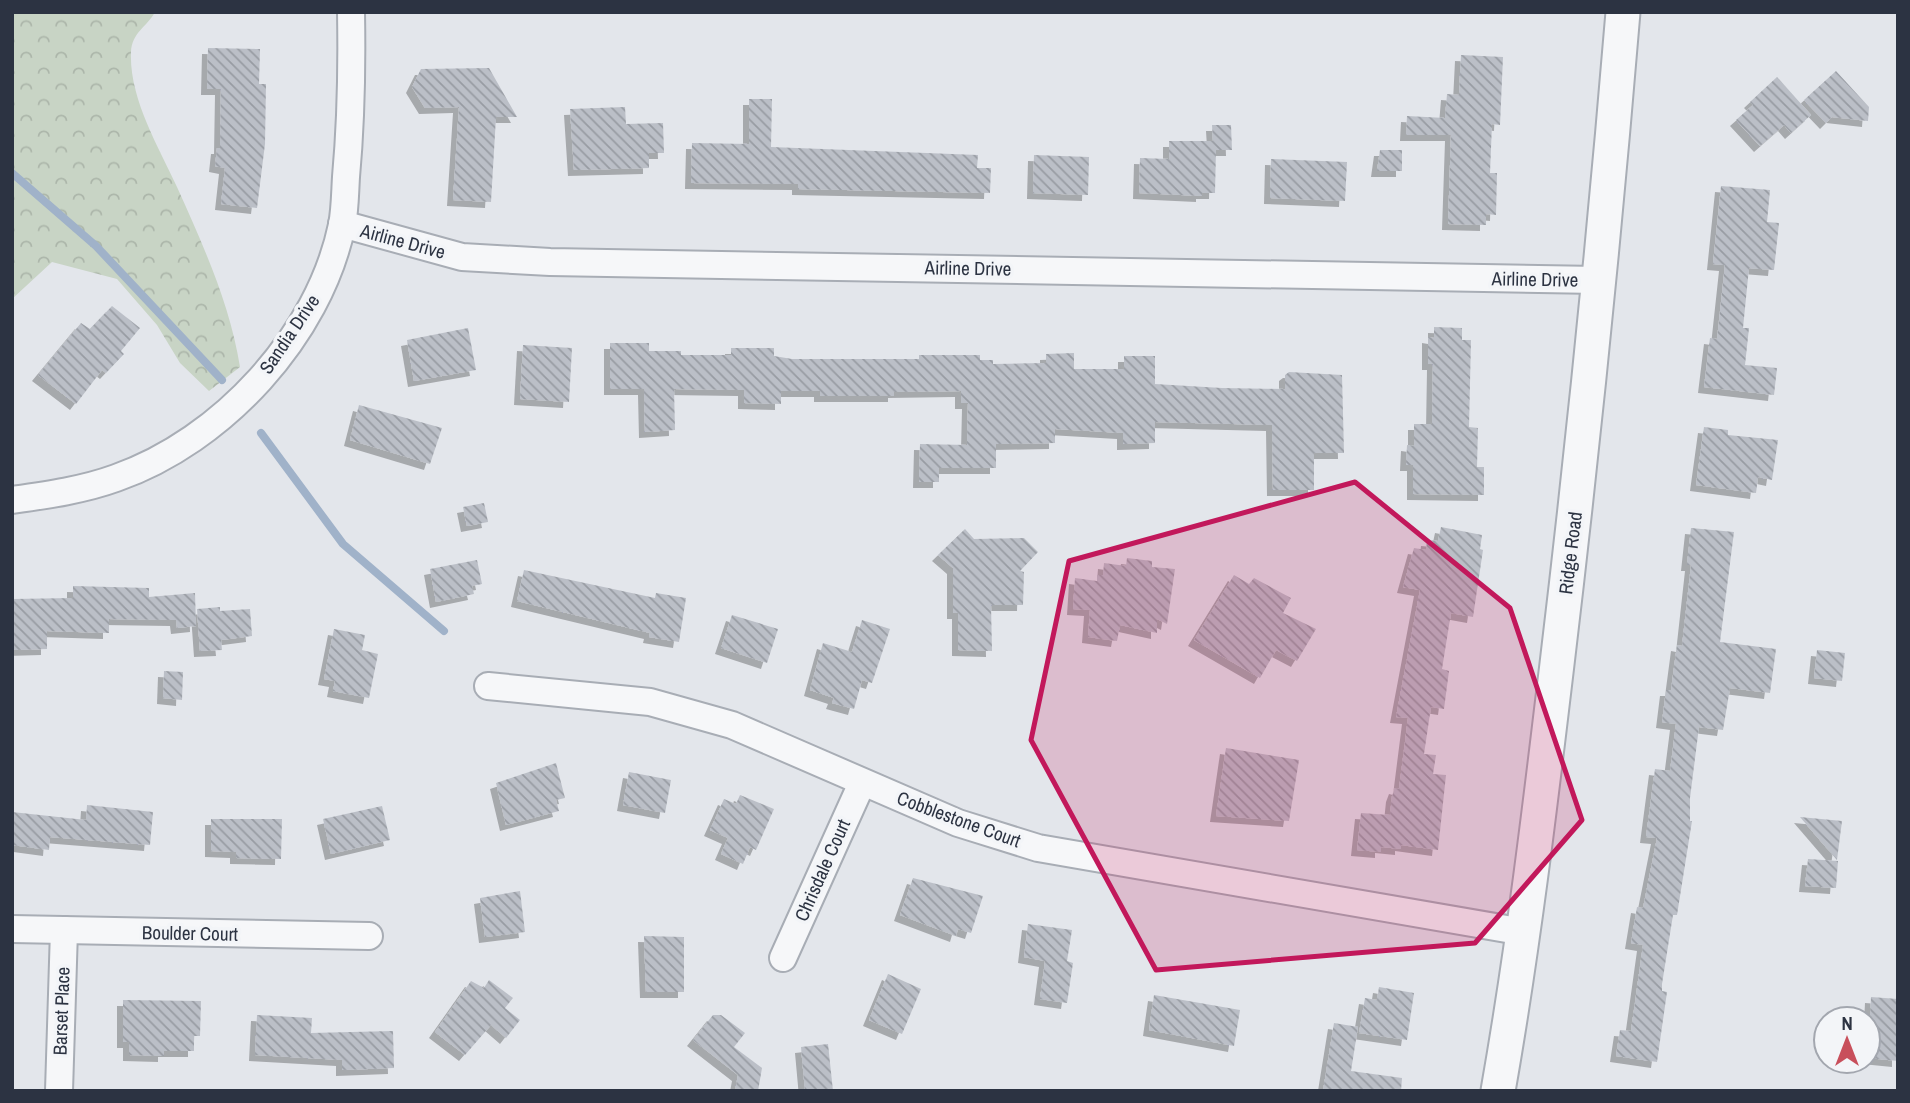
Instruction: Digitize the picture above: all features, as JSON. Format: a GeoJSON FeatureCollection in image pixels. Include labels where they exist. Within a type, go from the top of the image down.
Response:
{"type":"FeatureCollection","features":[{"type":"Feature","properties":{"kind":"street","name":"Sandia Drive"},"geometry":{"type":"LineString","coordinates":[[12,500],[47,495],[116,478],[171,452],[222,415],[262,375],[304,317],[329,265],[342,224],[351,100],[351,12]]}},
{"type":"Feature","properties":{"kind":"street","name":"Ridge Road"},"geometry":{"type":"LineString","coordinates":[[1498,1091],[1524,932],[1587,407],[1623,12]]}},
{"type":"Feature","properties":{"kind":"street","name":"Airline Drive"},"geometry":{"type":"LineString","coordinates":[[342,224],[462,257],[550,262],[1598,281]]}},
{"type":"Feature","properties":{"kind":"street","name":"Cobblestone Court"},"geometry":{"type":"LineString","coordinates":[[488,686],[650,702],[697,714],[732,725],[958,822],[1038,848],[1524,932]]}},
{"type":"Feature","properties":{"kind":"street","name":"Chrisdale Court"},"geometry":{"type":"LineString","coordinates":[[783,958],[862,783]]}},
{"type":"Feature","properties":{"kind":"street","name":"Boulder Court"},"geometry":{"type":"LineString","coordinates":[[12,929],[369,936]]}},
{"type":"Feature","properties":{"kind":"street","name":"Barset Place"},"geometry":{"type":"LineString","coordinates":[[59,1091],[64,930]]}},
{"type":"Feature","properties":{"kind":"highlighted area"},"geometry":{"type":"Polygon","coordinates":[[[1355,482],[1510,608],[1582,820],[1475,943],[1156,970],[1031,740],[1069,561],[1355,482]]]}},
{"type":"Feature","properties":{"kind":"green space"},"geometry":{"type":"Polygon","coordinates":[[[12,12],[155,12],[132,45],[135,87],[146,121],[214,275],[230,320],[240,367],[209,391],[180,363],[157,325],[117,279],[52,262],[12,299],[12,12]]]}},
{"type":"Feature","properties":{"kind":"building"},"geometry":{"type":"Polygon","coordinates":[[[208,48],[260,49],[259,84],[266,84],[265,144],[257,208],[221,204],[225,168],[215,166],[217,148],[220,148],[221,89],[207,89],[208,48]]]}},
{"type":"Feature","properties":{"kind":"building"},"geometry":{"type":"Polygon","coordinates":[[[1461,55],[1503,57],[1500,125],[1492,124],[1490,173],[1497,173],[1496,215],[1486,214],[1486,225],[1448,224],[1451,135],[1406,135],[1407,116],[1445,118],[1447,94],[1459,95],[1461,55]]]}},
{"type":"Feature","properties":{"kind":"building"},"geometry":{"type":"Polygon","coordinates":[[[489,68],[517,117],[496,117],[491,202],[453,200],[459,107],[425,108],[412,87],[421,69],[489,68]]]}},
{"type":"Feature","properties":{"kind":"building"},"geometry":{"type":"Polygon","coordinates":[[[1836,71],[1869,107],[1868,121],[1832,117],[1826,123],[1804,100],[1836,71]]]}},
{"type":"Feature","properties":{"kind":"building"},"geometry":{"type":"Polygon","coordinates":[[[1777,77],[1811,115],[1791,133],[1784,125],[1760,146],[1736,120],[1753,105],[1750,102],[1777,77]]]}},
{"type":"Feature","properties":{"kind":"building"},"geometry":{"type":"Polygon","coordinates":[[[749,99],[772,99],[771,147],[978,155],[977,168],[991,168],[990,193],[798,189],[798,184],[691,183],[692,143],[749,144],[749,99]]]}},
{"type":"Feature","properties":{"kind":"building"},"geometry":{"type":"Polygon","coordinates":[[[625,107],[626,124],[663,123],[664,153],[649,153],[649,168],[574,170],[570,109],[625,107]]]}},
{"type":"Feature","properties":{"kind":"building"},"geometry":{"type":"Polygon","coordinates":[[[1212,125],[1231,125],[1232,150],[1216,150],[1215,193],[1202,193],[1202,196],[1139,193],[1140,158],[1169,159],[1169,141],[1213,141],[1212,125]]]}},
{"type":"Feature","properties":{"kind":"building"},"geometry":{"type":"Polygon","coordinates":[[[1380,150],[1402,150],[1402,171],[1377,171],[1380,150]]]}},
{"type":"Feature","properties":{"kind":"building"},"geometry":{"type":"Polygon","coordinates":[[[1034,155],[1089,157],[1088,195],[1033,193],[1034,155]]]}},
{"type":"Feature","properties":{"kind":"building"},"geometry":{"type":"Polygon","coordinates":[[[1271,159],[1347,162],[1345,201],[1270,198],[1271,159]]]}},
{"type":"Feature","properties":{"kind":"building"},"geometry":{"type":"Polygon","coordinates":[[[1721,186],[1770,190],[1767,222],[1779,223],[1774,270],[1749,268],[1743,328],[1749,328],[1745,365],[1777,368],[1774,395],[1704,387],[1710,338],[1717,339],[1725,265],[1713,264],[1721,186]]]}},
{"type":"Feature","properties":{"kind":"building"},"geometry":{"type":"Polygon","coordinates":[[[112,306],[140,328],[121,351],[124,354],[106,373],[102,370],[76,404],[38,375],[81,323],[90,329],[112,306]]]}},
{"type":"Feature","properties":{"kind":"building"},"geometry":{"type":"Polygon","coordinates":[[[1434,327],[1462,328],[1462,340],[1471,340],[1469,427],[1478,428],[1477,467],[1484,467],[1484,495],[1413,494],[1413,465],[1406,465],[1407,445],[1414,446],[1414,424],[1432,424],[1433,364],[1428,364],[1428,337],[1434,338],[1434,327]]]}},
{"type":"Feature","properties":{"kind":"building"},"geometry":{"type":"Polygon","coordinates":[[[468,328],[476,370],[414,381],[407,340],[468,328]]]}},
{"type":"Feature","properties":{"kind":"building"},"geometry":{"type":"Polygon","coordinates":[[[610,343],[649,343],[649,351],[681,351],[681,355],[731,355],[731,348],[774,348],[774,356],[792,359],[919,359],[919,355],[980,355],[980,360],[993,360],[993,364],[1046,363],[1046,354],[1074,353],[1074,369],[1124,369],[1124,356],[1155,356],[1155,384],[1222,388],[1285,389],[1285,375],[1289,372],[1342,375],[1344,453],[1314,453],[1314,490],[1273,490],[1272,425],[1155,422],[1155,443],[1123,444],[1123,433],[1055,429],[1055,443],[996,444],[996,468],[939,468],[939,482],[919,482],[920,444],[967,445],[968,403],[961,403],[961,391],[894,392],[894,396],[820,396],[820,391],[781,391],[781,404],[744,403],[744,390],[674,389],[675,430],[645,432],[644,389],[610,389],[610,343]]]}},
{"type":"Feature","properties":{"kind":"building"},"geometry":{"type":"Polygon","coordinates":[[[523,345],[572,348],[569,402],[520,399],[523,345]]]}},
{"type":"Feature","properties":{"kind":"building"},"geometry":{"type":"Polygon","coordinates":[[[359,405],[442,428],[430,464],[350,440],[359,405]]]}},
{"type":"Feature","properties":{"kind":"building"},"geometry":{"type":"Polygon","coordinates":[[[1704,427],[1728,430],[1728,435],[1778,440],[1772,480],[1758,477],[1756,493],[1696,485],[1704,427]]]}},
{"type":"Feature","properties":{"kind":"building"},"geometry":{"type":"Polygon","coordinates":[[[484,503],[488,522],[467,526],[463,507],[484,503]]]}},
{"type":"Feature","properties":{"kind":"building"},"geometry":{"type":"Polygon","coordinates":[[[1441,527],[1482,535],[1480,549],[1483,550],[1473,617],[1451,613],[1442,669],[1449,671],[1444,709],[1431,707],[1424,754],[1436,755],[1433,774],[1446,775],[1438,850],[1401,845],[1401,849],[1381,847],[1381,852],[1357,850],[1361,813],[1390,815],[1392,796],[1395,788],[1399,789],[1408,718],[1396,717],[1420,590],[1403,587],[1414,548],[1426,550],[1427,540],[1438,541],[1441,527]]]}},
{"type":"Feature","properties":{"kind":"building"},"geometry":{"type":"Polygon","coordinates":[[[1691,528],[1734,532],[1720,642],[1776,649],[1770,693],[1730,688],[1723,730],[1699,727],[1690,798],[1692,821],[1677,915],[1673,915],[1662,984],[1662,991],[1667,992],[1657,1062],[1616,1056],[1620,1030],[1631,1031],[1643,945],[1631,943],[1637,907],[1643,908],[1657,838],[1646,837],[1655,769],[1670,771],[1676,724],[1662,722],[1666,690],[1671,690],[1677,645],[1682,646],[1691,565],[1687,565],[1691,528]]]}},
{"type":"Feature","properties":{"kind":"building"},"geometry":{"type":"Polygon","coordinates":[[[965,529],[974,539],[1024,538],[1038,552],[1020,571],[1024,572],[1023,605],[991,605],[992,651],[958,650],[958,613],[953,613],[953,568],[938,555],[965,529]]]}},
{"type":"Feature","properties":{"kind":"building"},"geometry":{"type":"Polygon","coordinates":[[[1127,558],[1152,561],[1152,567],[1175,569],[1167,624],[1157,619],[1157,633],[1120,625],[1117,641],[1088,637],[1090,610],[1073,609],[1075,578],[1097,581],[1097,575],[1103,575],[1104,563],[1126,566],[1127,558]]]}},
{"type":"Feature","properties":{"kind":"building"},"geometry":{"type":"Polygon","coordinates":[[[477,560],[482,584],[472,586],[474,594],[436,602],[430,569],[477,560]]]}},
{"type":"Feature","properties":{"kind":"building"},"geometry":{"type":"Polygon","coordinates":[[[524,570],[655,598],[656,593],[686,598],[679,642],[649,637],[650,633],[517,601],[524,570]]]}},
{"type":"Feature","properties":{"kind":"building"},"geometry":{"type":"Polygon","coordinates":[[[1234,575],[1249,584],[1254,578],[1291,598],[1283,613],[1316,629],[1297,661],[1276,650],[1260,678],[1194,640],[1234,575]]]}},
{"type":"Feature","properties":{"kind":"building"},"geometry":{"type":"Polygon","coordinates":[[[73,586],[149,588],[149,597],[195,593],[196,626],[177,628],[176,620],[109,619],[109,633],[47,631],[47,649],[12,650],[12,599],[73,598],[73,586]]]}},
{"type":"Feature","properties":{"kind":"building"},"geometry":{"type":"Polygon","coordinates":[[[220,607],[220,611],[250,609],[252,636],[221,640],[222,650],[200,651],[197,609],[220,607]]]}},
{"type":"Feature","properties":{"kind":"building"},"geometry":{"type":"Polygon","coordinates":[[[732,615],[778,629],[767,663],[721,648],[732,615]]]}},
{"type":"Feature","properties":{"kind":"building"},"geometry":{"type":"Polygon","coordinates":[[[862,620],[890,629],[872,683],[862,680],[854,709],[832,703],[834,698],[810,690],[823,643],[852,652],[862,620]]]}},
{"type":"Feature","properties":{"kind":"building"},"geometry":{"type":"Polygon","coordinates":[[[334,629],[365,635],[362,650],[378,654],[369,698],[333,691],[335,681],[324,679],[334,629]]]}},
{"type":"Feature","properties":{"kind":"building"},"geometry":{"type":"Polygon","coordinates":[[[1817,650],[1845,653],[1842,681],[1814,678],[1817,650]]]}},
{"type":"Feature","properties":{"kind":"building"},"geometry":{"type":"Polygon","coordinates":[[[164,671],[183,672],[182,700],[163,698],[164,671]]]}},
{"type":"Feature","properties":{"kind":"building"},"geometry":{"type":"Polygon","coordinates":[[[1226,748],[1299,760],[1289,821],[1216,816],[1226,748]]]}},
{"type":"Feature","properties":{"kind":"building"},"geometry":{"type":"Polygon","coordinates":[[[556,763],[565,798],[556,800],[559,811],[506,825],[496,783],[556,763]]]}},
{"type":"Feature","properties":{"kind":"building"},"geometry":{"type":"Polygon","coordinates":[[[629,772],[671,780],[665,813],[623,805],[629,772]]]}},
{"type":"Feature","properties":{"kind":"building"},"geometry":{"type":"Polygon","coordinates":[[[740,795],[774,809],[756,850],[750,847],[743,864],[721,854],[728,838],[710,830],[724,799],[736,804],[740,795]]]}},
{"type":"Feature","properties":{"kind":"building"},"geometry":{"type":"Polygon","coordinates":[[[87,805],[153,812],[150,845],[50,837],[49,850],[12,845],[12,812],[86,820],[87,805]]]}},
{"type":"Feature","properties":{"kind":"building"},"geometry":{"type":"Polygon","coordinates":[[[382,806],[390,840],[331,854],[323,819],[382,806]]]}},
{"type":"Feature","properties":{"kind":"building"},"geometry":{"type":"Polygon","coordinates":[[[1800,817],[1842,821],[1837,860],[1800,817]]]}},
{"type":"Feature","properties":{"kind":"building"},"geometry":{"type":"Polygon","coordinates":[[[211,819],[282,819],[281,859],[236,858],[236,852],[211,851],[211,819]]]}},
{"type":"Feature","properties":{"kind":"building"},"geometry":{"type":"Polygon","coordinates":[[[1808,859],[1838,861],[1836,888],[1805,886],[1808,859]]]}},
{"type":"Feature","properties":{"kind":"building"},"geometry":{"type":"Polygon","coordinates":[[[913,878],[983,896],[971,933],[958,929],[956,936],[900,915],[913,878]]]}},
{"type":"Feature","properties":{"kind":"building"},"geometry":{"type":"Polygon","coordinates":[[[520,891],[525,932],[485,937],[480,898],[520,891]]]}},
{"type":"Feature","properties":{"kind":"building"},"geometry":{"type":"Polygon","coordinates":[[[1028,924],[1072,930],[1067,961],[1073,963],[1067,1003],[1040,999],[1045,961],[1024,957],[1028,924]]]}},
{"type":"Feature","properties":{"kind":"building"},"geometry":{"type":"Polygon","coordinates":[[[644,936],[684,937],[684,992],[646,992],[644,936]]]}},
{"type":"Feature","properties":{"kind":"building"},"geometry":{"type":"Polygon","coordinates":[[[888,974],[921,989],[902,1034],[869,1020],[888,974]]]}},
{"type":"Feature","properties":{"kind":"building"},"geometry":{"type":"Polygon","coordinates":[[[489,980],[513,998],[505,1008],[520,1020],[506,1038],[491,1025],[465,1055],[435,1032],[471,981],[484,988],[489,980]]]}},
{"type":"Feature","properties":{"kind":"building"},"geometry":{"type":"Polygon","coordinates":[[[1379,987],[1414,993],[1407,1040],[1359,1033],[1365,998],[1377,1000],[1379,987]]]}},
{"type":"Feature","properties":{"kind":"building"},"geometry":{"type":"Polygon","coordinates":[[[1154,995],[1240,1010],[1234,1046],[1149,1030],[1154,995]]]}},
{"type":"Feature","properties":{"kind":"building"},"geometry":{"type":"Polygon","coordinates":[[[1871,997],[1898,999],[1898,1061],[1882,1059],[1882,1005],[1871,1005],[1871,997]]]}},
{"type":"Feature","properties":{"kind":"building"},"geometry":{"type":"Polygon","coordinates":[[[123,1000],[201,1001],[200,1036],[194,1036],[194,1051],[164,1051],[164,1056],[129,1055],[129,1042],[123,1042],[123,1000]]]}},
{"type":"Feature","properties":{"kind":"building"},"geometry":{"type":"Polygon","coordinates":[[[257,1015],[312,1018],[311,1033],[393,1031],[394,1068],[342,1070],[342,1060],[255,1055],[257,1015]]]}},
{"type":"Feature","properties":{"kind":"building"},"geometry":{"type":"Polygon","coordinates":[[[713,1015],[721,1015],[745,1033],[734,1047],[762,1068],[758,1091],[735,1091],[738,1075],[693,1040],[713,1015]]]}},
{"type":"Feature","properties":{"kind":"building"},"geometry":{"type":"Polygon","coordinates":[[[1334,1023],[1358,1027],[1351,1071],[1402,1078],[1401,1091],[1323,1091],[1334,1023]]]}},
{"type":"Feature","properties":{"kind":"building"},"geometry":{"type":"Polygon","coordinates":[[[828,1044],[833,1091],[805,1091],[801,1047],[828,1044]]]}},
{"type":"Feature","properties":{"kind":"waterway"},"geometry":{"type":"LineString","coordinates":[[12,173],[96,246],[222,380]]}},
{"type":"Feature","properties":{"kind":"waterway"},"geometry":{"type":"LineString","coordinates":[[261,433],[343,544],[444,631]]}}]}
